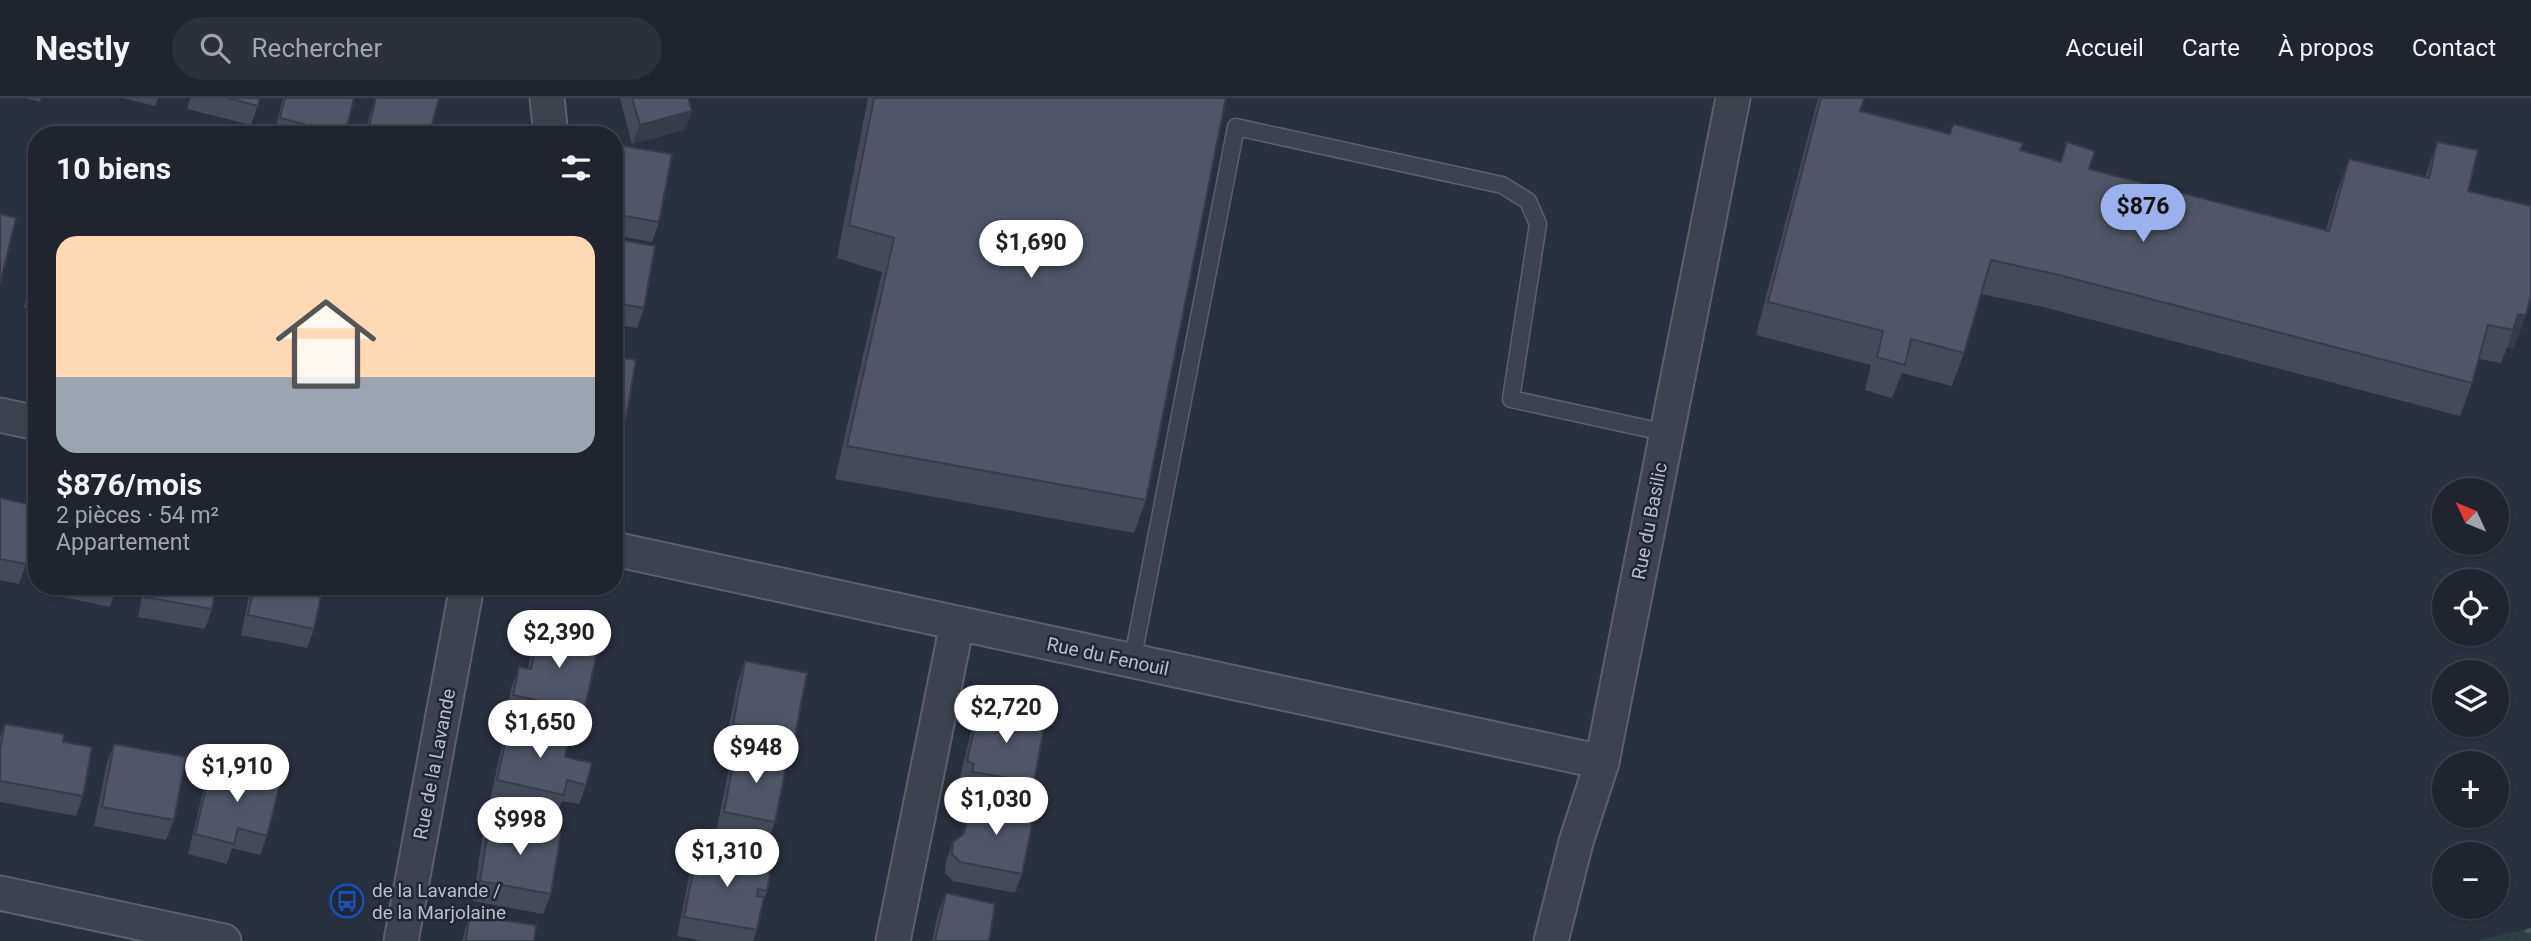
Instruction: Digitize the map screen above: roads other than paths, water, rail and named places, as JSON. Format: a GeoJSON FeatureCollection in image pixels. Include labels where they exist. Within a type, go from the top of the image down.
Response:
{"type":"FeatureCollection","features":[{"type":"Feature","properties":{"kind":"street"},"geometry":{"type":"LineString","coordinates":[[547,98],[550,126]]}},
{"type":"Feature","properties":{"kind":"street","name":"Rue du Basilic"},"geometry":{"type":"LineString","coordinates":[[1551,941],[1576,842],[1602,762],[1733,98]]}},
{"type":"Feature","properties":{"kind":"street"},"geometry":{"type":"LineString","coordinates":[[0,415],[28,421]]}},
{"type":"Feature","properties":{"kind":"street","name":"Rue du Fenouil"},"geometry":{"type":"LineString","coordinates":[[623,551],[1602,762]]}},
{"type":"Feature","properties":{"kind":"street","name":"Rue de la Lavande"},"geometry":{"type":"LineString","coordinates":[[401,941],[465,595]]}},
{"type":"Feature","properties":{"kind":"street"},"geometry":{"type":"LineString","coordinates":[[893,941],[957,624]]}},
{"type":"Feature","properties":{"kind":"street"},"geometry":{"type":"LineString","coordinates":[[0,893],[225,941]]}},
{"type":"Feature","properties":{"kind":"lane"},"geometry":{"type":"LineString","coordinates":[[1132,662],[1236,127],[1502,185],[1528,201],[1538,224],[1511,400],[1667,433]]}},
{"type":"Feature","properties":{"kind":"place","name":"de la Lavande / de la Marjolaine"},"geometry":{"type":"Point","coordinates":[347,901]}}]}
